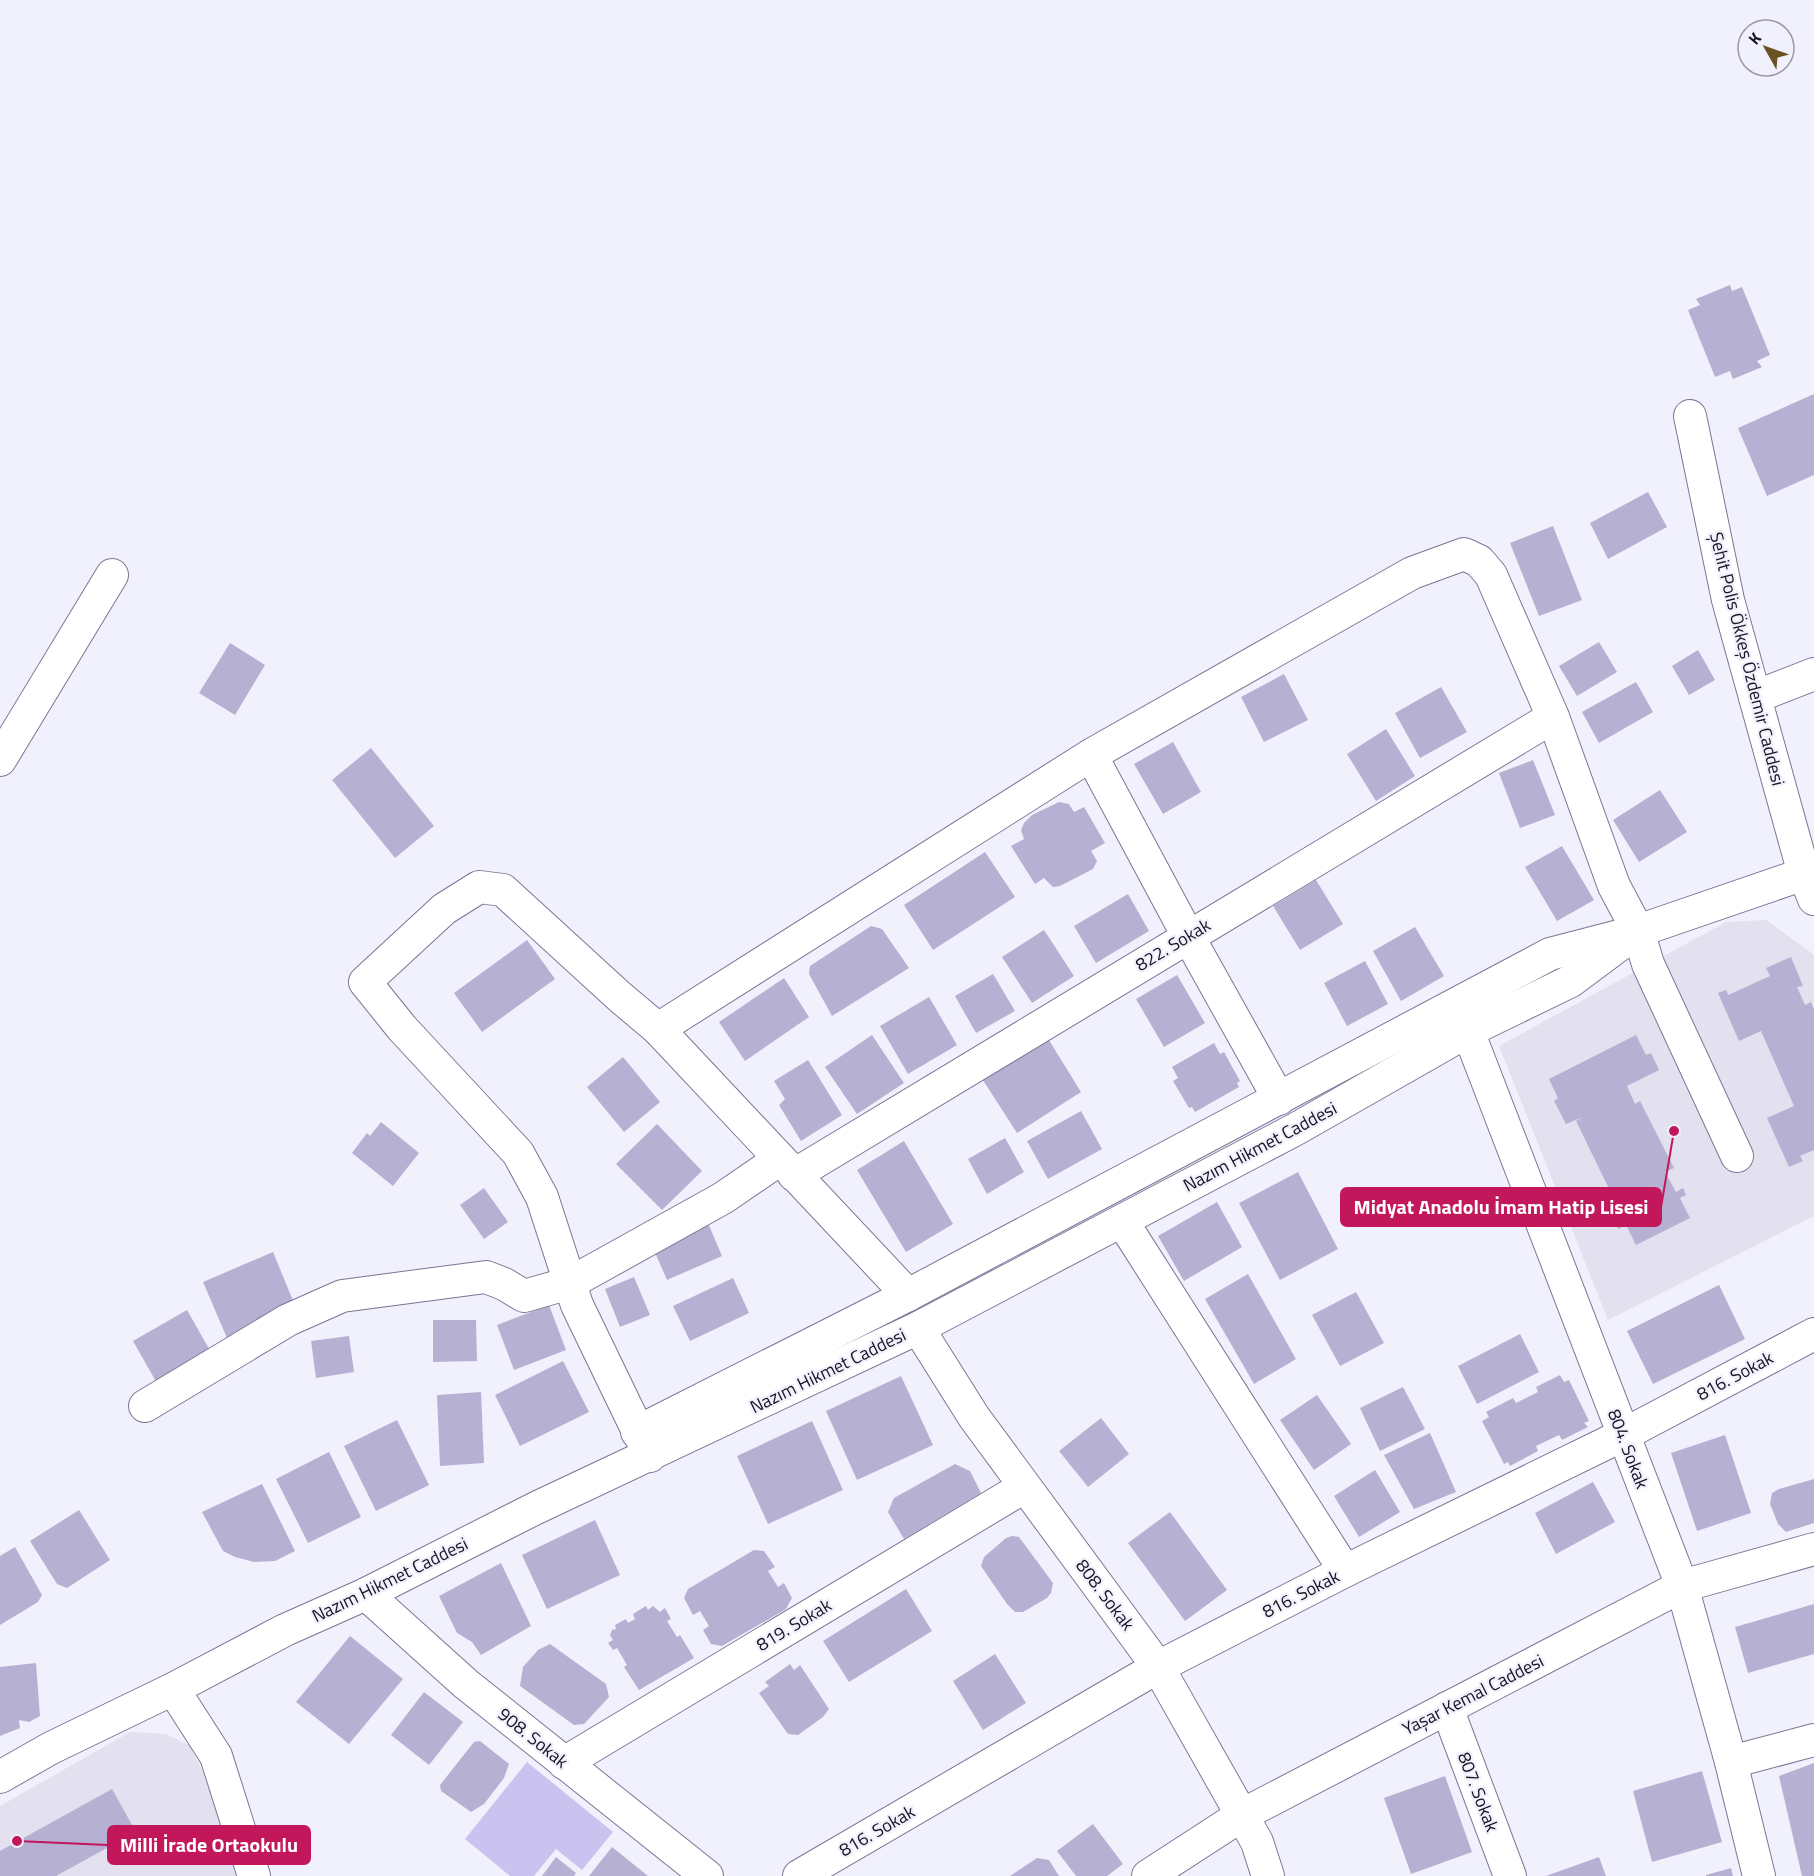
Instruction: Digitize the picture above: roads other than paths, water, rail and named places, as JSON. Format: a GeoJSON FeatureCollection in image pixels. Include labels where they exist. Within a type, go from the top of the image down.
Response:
{"type":"FeatureCollection","features":[{"type":"Feature","properties":{"kind":"street","name":"Şehit Polis Ökkeş Özdemir Caddesi"},"geometry":{"type":"LineString","coordinates":[[1690,416],[1728,600],[1810,881]]}},
{"type":"Feature","properties":{"kind":"street"},"geometry":{"type":"LineString","coordinates":[[658,1029],[1091,755],[1412,573],[1464,554],[1479,561],[1491,575],[1553,717],[1614,886],[1638,931],[1648,964],[1737,1156]]}},
{"type":"Feature","properties":{"kind":"street"},"geometry":{"type":"LineString","coordinates":[[0,760],[112,574]]}},
{"type":"Feature","properties":{"kind":"street"},"geometry":{"type":"LineString","coordinates":[[1755,697],[1814,674]]}},
{"type":"Feature","properties":{"kind":"street","name":"822. Sokak"},"geometry":{"type":"LineString","coordinates":[[146,1406],[288,1320],[342,1296],[486,1277],[524,1296],[570,1283],[723,1198],[787,1167],[1188,936],[1553,717]]}},
{"type":"Feature","properties":{"kind":"street"},"geometry":{"type":"LineString","coordinates":[[1091,755],[1279,1099]]}},
{"type":"Feature","properties":{"kind":"street","name":"Nazım Hikmet Caddesi"},"geometry":{"type":"LineString","coordinates":[[0,1777],[51,1748],[173,1689],[285,1630],[366,1594],[536,1508],[643,1444],[908,1295],[1550,954],[1810,881]]}},
{"type":"Feature","properties":{"kind":"street"},"geometry":{"type":"LineString","coordinates":[[643,1444],[577,1305],[542,1197],[518,1153],[402,1028],[365,982],[444,909],[479,887],[503,890],[658,1029],[908,1295]]}},
{"type":"Feature","properties":{"kind":"street","name":"Nazım Hikmet Caddesi"},"geometry":{"type":"LineString","coordinates":[[643,1444],[918,1328],[1296,1129],[1468,1031],[1571,981],[1638,931]]}},
{"type":"Feature","properties":{"kind":"street","name":"804. Sokak"},"geometry":{"type":"LineString","coordinates":[[1468,1031],[1682,1586],[1731,1762],[1758,1876]]}},
{"type":"Feature","properties":{"kind":"street"},"geometry":{"type":"LineString","coordinates":[[1122,1221],[1345,1571]]}},
{"type":"Feature","properties":{"kind":"street","name":"808. Sokak"},"geometry":{"type":"LineString","coordinates":[[918,1328],[974,1417],[1158,1667],[1257,1842],[1268,1876]]}},
{"type":"Feature","properties":{"kind":"street","name":"816. Sokak"},"geometry":{"type":"LineString","coordinates":[[799,1876],[1158,1667],[1345,1571],[1623,1435],[1814,1334]]}},
{"type":"Feature","properties":{"kind":"street","name":"819. Sokak"},"geometry":{"type":"LineString","coordinates":[[564,1763],[1024,1487]]}},
{"type":"Feature","properties":{"kind":"street","name":"Yaşar Kemal Caddesi"},"geometry":{"type":"LineString","coordinates":[[1148,1876],[1242,1815],[1682,1586],[1814,1550]]}},
{"type":"Feature","properties":{"kind":"street","name":"908. Sokak"},"geometry":{"type":"LineString","coordinates":[[366,1594],[466,1684],[706,1876]]}},
{"type":"Feature","properties":{"kind":"street"},"geometry":{"type":"LineString","coordinates":[[173,1689],[216,1756],[254,1876]]}},
{"type":"Feature","properties":{"kind":"street","name":"807. Sokak"},"geometry":{"type":"LineString","coordinates":[[1447,1708],[1510,1876]]}},
{"type":"Feature","properties":{"kind":"street"},"geometry":{"type":"LineString","coordinates":[[1731,1762],[1814,1740]]}},
{"type":"Feature","properties":{"kind":"place","name":"Midyat Anadolu İmam Hatip Lisesi"},"geometry":{"type":"Point","coordinates":[1674,1131]}},
{"type":"Feature","properties":{"kind":"place","name":"Milli İrade Ortaokulu"},"geometry":{"type":"Point","coordinates":[17,1841]}}]}
